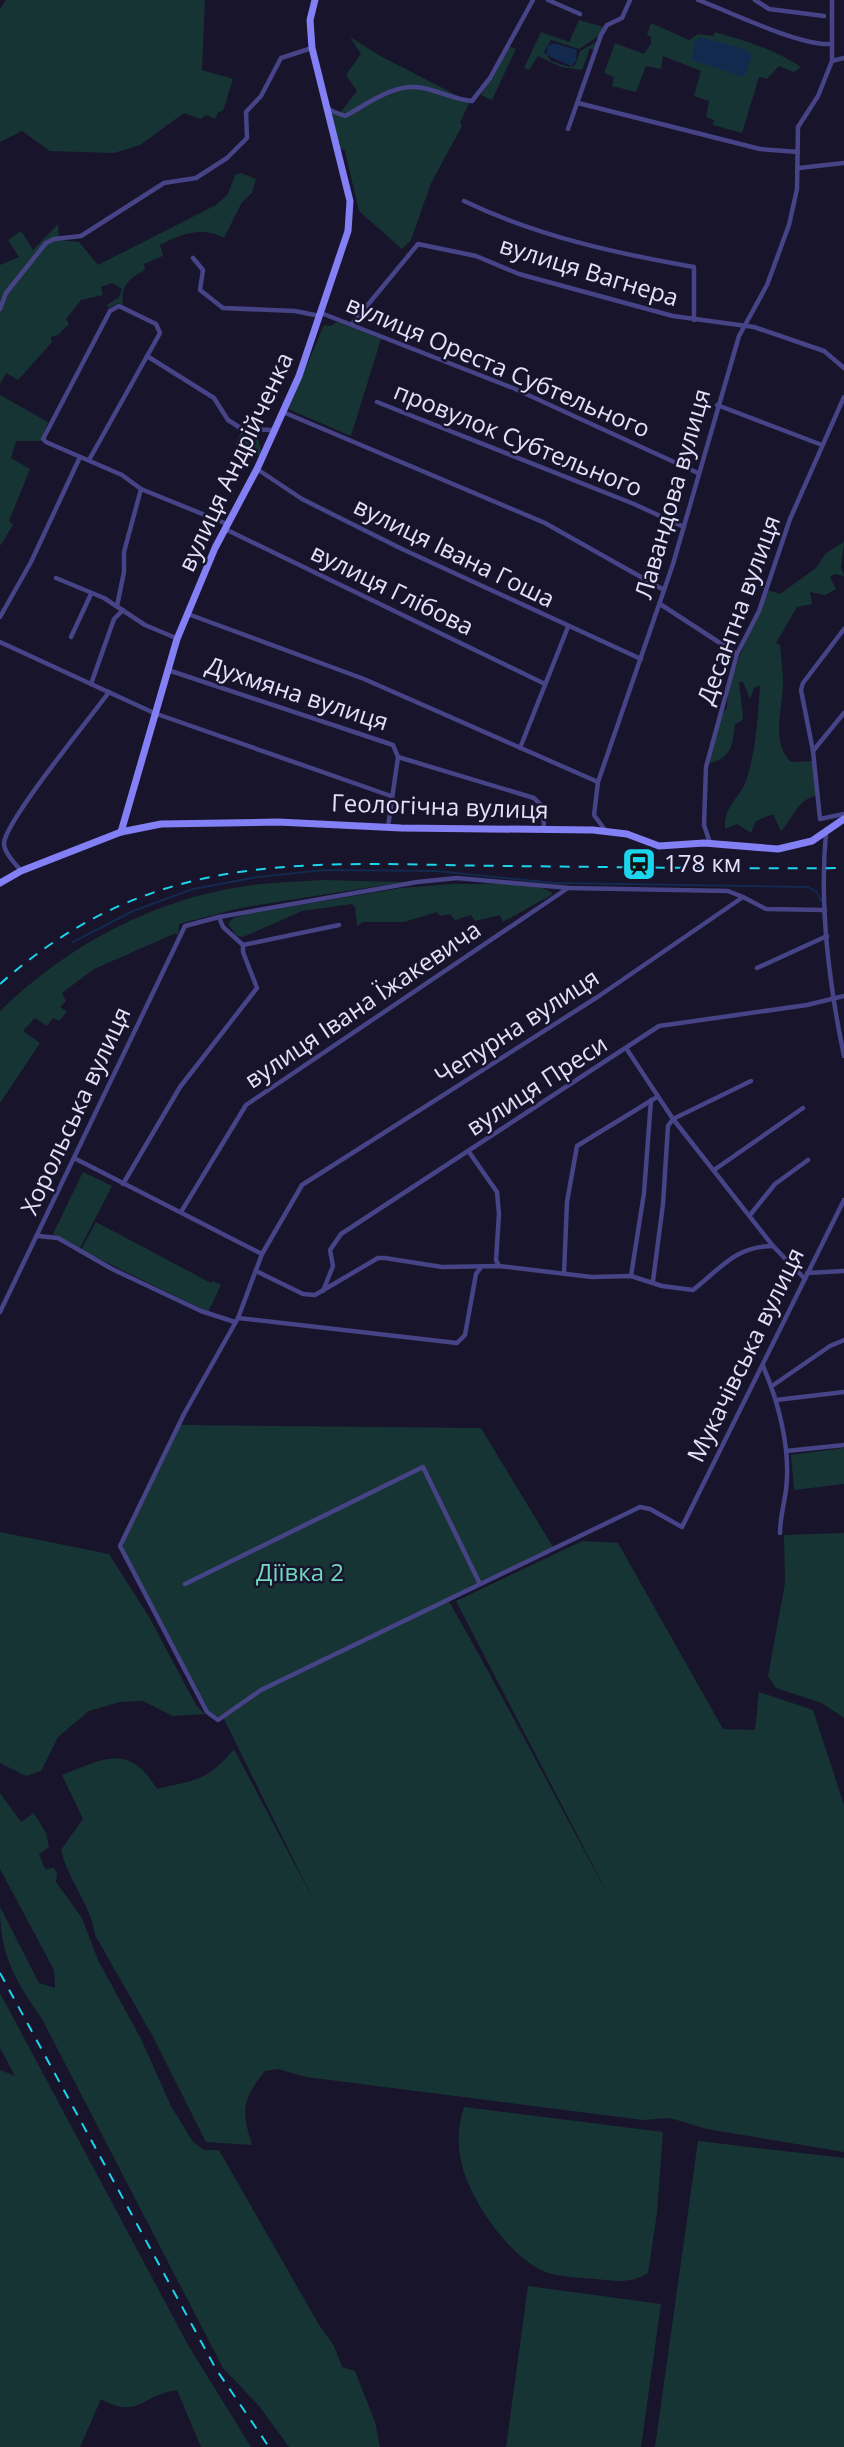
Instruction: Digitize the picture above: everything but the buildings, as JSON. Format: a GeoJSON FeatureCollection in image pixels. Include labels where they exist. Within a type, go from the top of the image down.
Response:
{"type":"FeatureCollection","features":[{"type":"Feature","properties":{"kind":"street","name":"вулиця Андрійченка"},"geometry":{"type":"LineString","coordinates":[[121,832],[177,639],[226,527],[283,412],[321,315],[351,214],[312,48],[310,20],[315,0]]}},
{"type":"Feature","properties":{"kind":"street"},"geometry":{"type":"LineString","coordinates":[[327,109],[345,116],[363,103],[407,87],[436,90],[472,101],[489,79],[533,0]]}},
{"type":"Feature","properties":{"kind":"street"},"geometry":{"type":"LineString","coordinates":[[548,0],[580,14]]}},
{"type":"Feature","properties":{"kind":"street"},"geometry":{"type":"LineString","coordinates":[[568,129],[601,35],[607,25],[622,18],[630,0]]}},
{"type":"Feature","properties":{"kind":"street"},"geometry":{"type":"LineString","coordinates":[[698,0],[757,24],[818,44],[831,44]]}},
{"type":"Feature","properties":{"kind":"street"},"geometry":{"type":"LineString","coordinates":[[755,0],[777,10],[824,16]]}},
{"type":"Feature","properties":{"kind":"street"},"geometry":{"type":"LineString","coordinates":[[832,0],[832,61],[844,58]]}},
{"type":"Feature","properties":{"kind":"street"},"geometry":{"type":"LineString","coordinates":[[0,309],[6,293],[46,243],[54,239],[81,236],[164,183],[197,178],[227,159],[247,138],[246,112],[261,96],[281,58],[312,48]]}},
{"type":"Feature","properties":{"kind":"street","name":"Лавандова вулиця"},"geometry":{"type":"LineString","coordinates":[[605,831],[594,816],[598,782],[660,604],[739,336],[777,261],[793,208],[799,168],[801,119],[818,96],[832,61]]}},
{"type":"Feature","properties":{"kind":"street"},"geometry":{"type":"LineString","coordinates":[[578,103],[760,149],[798,152]]}},
{"type":"Feature","properties":{"kind":"street"},"geometry":{"type":"LineString","coordinates":[[799,168],[844,163]]}},
{"type":"Feature","properties":{"kind":"street"},"geometry":{"type":"LineString","coordinates":[[464,201],[548,235],[623,255],[694,267],[694,320]]}},
{"type":"Feature","properties":{"kind":"street","name":"вулиця Вагнера"},"geometry":{"type":"LineString","coordinates":[[352,324],[418,244],[477,256],[519,274],[694,320],[746,325],[824,351],[844,368]]}},
{"type":"Feature","properties":{"kind":"street","name":"вулиця Ореста Субтельного"},"geometry":{"type":"LineString","coordinates":[[193,258],[203,270],[200,290],[223,308],[295,311],[352,324],[513,388],[698,474]]}},
{"type":"Feature","properties":{"kind":"street","name":"вулиця Глібова"},"geometry":{"type":"LineString","coordinates":[[147,356],[160,333],[159,327],[125,307],[115,306],[43,439],[122,475],[141,489],[226,527],[543,683]]}},
{"type":"Feature","properties":{"kind":"street"},"geometry":{"type":"LineString","coordinates":[[89,460],[147,356],[214,398],[223,414],[242,429],[275,429]]}},
{"type":"Feature","properties":{"kind":"street","name":"Десантна вулиця"},"geometry":{"type":"LineString","coordinates":[[710,844],[704,825],[706,767],[737,654],[759,611],[790,519],[844,397]]}},
{"type":"Feature","properties":{"kind":"street","name":"провулок Субтельного"},"geometry":{"type":"LineString","coordinates":[[377,402],[634,504],[684,527]]}},
{"type":"Feature","properties":{"kind":"street"},"geometry":{"type":"LineString","coordinates":[[717,405],[822,445]]}},
{"type":"Feature","properties":{"kind":"street"},"geometry":{"type":"LineString","coordinates":[[283,412],[545,523],[664,590]]}},
{"type":"Feature","properties":{"kind":"street"},"geometry":{"type":"LineString","coordinates":[[0,617],[31,562],[80,457]]}},
{"type":"Feature","properties":{"kind":"street","name":"вулиця Івана Гоша"},"geometry":{"type":"LineString","coordinates":[[257,469],[316,506],[568,627],[641,659]]}},
{"type":"Feature","properties":{"kind":"street"},"geometry":{"type":"LineString","coordinates":[[117,606],[124,572],[124,552],[141,489]]}},
{"type":"Feature","properties":{"kind":"street"},"geometry":{"type":"LineString","coordinates":[[56,578],[117,606],[177,639]]}},
{"type":"Feature","properties":{"kind":"street"},"geometry":{"type":"LineString","coordinates":[[71,637],[91,593]]}},
{"type":"Feature","properties":{"kind":"street"},"geometry":{"type":"LineString","coordinates":[[660,604],[737,654]]}},
{"type":"Feature","properties":{"kind":"street"},"geometry":{"type":"LineString","coordinates":[[91,684],[114,619],[123,610]]}},
{"type":"Feature","properties":{"kind":"street"},"geometry":{"type":"LineString","coordinates":[[188,614],[364,679],[598,782]]}},
{"type":"Feature","properties":{"kind":"street"},"geometry":{"type":"LineString","coordinates":[[520,748],[543,683],[568,627]]}},
{"type":"Feature","properties":{"kind":"street"},"geometry":{"type":"LineString","coordinates":[[843,821],[820,818],[813,751],[801,685],[844,629]]}},
{"type":"Feature","properties":{"kind":"street"},"geometry":{"type":"LineString","coordinates":[[0,642],[154,713],[391,796]]}},
{"type":"Feature","properties":{"kind":"street","name":"Духмяна вулиця"},"geometry":{"type":"LineString","coordinates":[[167,670],[393,744],[398,757],[534,798],[543,807],[544,829]]}},
{"type":"Feature","properties":{"kind":"street"},"geometry":{"type":"LineString","coordinates":[[21,871],[6,850],[5,840],[18,814],[109,692]]}},
{"type":"Feature","properties":{"kind":"street"},"geometry":{"type":"LineString","coordinates":[[813,751],[844,713]]}},
{"type":"Feature","properties":{"kind":"street"},"geometry":{"type":"LineString","coordinates":[[388,827],[398,757]]}},
{"type":"Feature","properties":{"kind":"street"},"geometry":{"type":"LineString","coordinates":[[843,821],[826,833],[825,910],[832,1000],[844,1056]]}},
{"type":"Feature","properties":{"kind":"street","name":"Геологічна вулиця"},"geometry":{"type":"LineString","coordinates":[[121,832],[161,824],[333,823],[388,827],[605,831],[659,846],[710,844],[756,848],[795,847],[826,833]]}},
{"type":"Feature","properties":{"kind":"street"},"geometry":{"type":"LineString","coordinates":[[0,883],[21,871],[121,832]]}},
{"type":"Feature","properties":{"kind":"street"},"geometry":{"type":"LineString","coordinates":[[123,1184],[180,1087],[257,988],[243,946],[223,927],[219,917],[417,882],[457,878],[569,888],[728,891],[766,909],[825,910]]}},
{"type":"Feature","properties":{"kind":"street","name":"вулиця Івана Їжакевича"},"geometry":{"type":"LineString","coordinates":[[181,1212],[246,1105],[544,901],[569,888]]}},
{"type":"Feature","properties":{"kind":"street","name":"Чепурна вулиця"},"geometry":{"type":"LineString","coordinates":[[480,1584],[261,1690],[218,1720],[206,1712],[120,1546],[184,1414],[236,1320],[262,1254],[302,1185],[599,996],[743,897]]}},
{"type":"Feature","properties":{"kind":"street","name":"Хорольська вулиця"},"geometry":{"type":"LineString","coordinates":[[0,1312],[185,926],[219,917]]}},
{"type":"Feature","properties":{"kind":"street"},"geometry":{"type":"LineString","coordinates":[[243,946],[339,925]]}},
{"type":"Feature","properties":{"kind":"street"},"geometry":{"type":"LineString","coordinates":[[757,968],[827,936]]}},
{"type":"Feature","properties":{"kind":"street","name":"вулиця Преси"},"geometry":{"type":"LineString","coordinates":[[323,1291],[333,1266],[328,1255],[334,1241],[659,1026],[844,996]]}},
{"type":"Feature","properties":{"kind":"street"},"geometry":{"type":"LineString","coordinates":[[626,1048],[673,1119],[773,1246],[804,1279]]}},
{"type":"Feature","properties":{"kind":"street"},"geometry":{"type":"LineString","coordinates":[[653,1281],[663,1204],[665,1135],[673,1119],[751,1081]]}},
{"type":"Feature","properties":{"kind":"street"},"geometry":{"type":"LineString","coordinates":[[564,1273],[567,1202],[577,1146],[657,1097]]}},
{"type":"Feature","properties":{"kind":"street"},"geometry":{"type":"LineString","coordinates":[[631,1276],[643,1193],[651,1100]]}},
{"type":"Feature","properties":{"kind":"street"},"geometry":{"type":"LineString","coordinates":[[714,1170],[803,1108]]}},
{"type":"Feature","properties":{"kind":"street"},"geometry":{"type":"LineString","coordinates":[[469,1152],[497,1192],[499,1214],[496,1260],[499,1266]]}},
{"type":"Feature","properties":{"kind":"street"},"geometry":{"type":"LineString","coordinates":[[74,1158],[262,1254]]}},
{"type":"Feature","properties":{"kind":"street"},"geometry":{"type":"LineString","coordinates":[[750,1215],[775,1184],[808,1160]]}},
{"type":"Feature","properties":{"kind":"street","name":"Мукачівська вулиця"},"geometry":{"type":"LineString","coordinates":[[480,1584],[640,1507],[650,1509],[682,1527],[844,1200]]}},
{"type":"Feature","properties":{"kind":"street"},"geometry":{"type":"LineString","coordinates":[[38,1236],[58,1238],[112,1269],[201,1311],[236,1320],[457,1342],[465,1335],[476,1274],[481,1267]]}},
{"type":"Feature","properties":{"kind":"street"},"geometry":{"type":"LineString","coordinates":[[256,1271],[303,1294],[323,1291],[378,1258],[442,1267],[499,1266],[592,1277],[631,1276],[693,1290],[742,1250],[752,1246],[773,1246]]}},
{"type":"Feature","properties":{"kind":"street"},"geometry":{"type":"LineString","coordinates":[[807,1273],[844,1270]]}},
{"type":"Feature","properties":{"kind":"street"},"geometry":{"type":"LineString","coordinates":[[772,1386],[830,1346],[844,1340]]}},
{"type":"Feature","properties":{"kind":"street"},"geometry":{"type":"LineString","coordinates":[[763,1366],[776,1400],[785,1451],[786,1489],[780,1534]]}},
{"type":"Feature","properties":{"kind":"street"},"geometry":{"type":"LineString","coordinates":[[776,1400],[844,1392]]}},
{"type":"Feature","properties":{"kind":"street"},"geometry":{"type":"LineString","coordinates":[[785,1451],[844,1445]]}},
{"type":"Feature","properties":{"kind":"street"},"geometry":{"type":"LineString","coordinates":[[185,1584],[423,1467],[480,1584]]}},
{"type":"Feature","properties":{"kind":"green space"},"geometry":{"type":"Polygon","coordinates":[[[6,0],[205,0],[202,70],[233,79],[223,111],[218,112],[215,119],[206,115],[201,119],[184,113],[140,145],[114,153],[50,151],[22,131],[0,142],[0,9],[6,0]]]}},
{"type":"Feature","properties":{"kind":"green space"},"geometry":{"type":"Polygon","coordinates":[[[579,20],[604,27],[600,35],[579,49],[551,40],[544,52],[551,61],[570,67],[575,65],[580,51],[598,41],[594,50],[590,48],[582,70],[561,67],[538,56],[529,70],[524,68],[541,32],[569,42],[579,20]]]}},
{"type":"Feature","properties":{"kind":"green space"},"geometry":{"type":"Polygon","coordinates":[[[651,23],[689,40],[698,34],[713,36],[715,32],[727,35],[770,50],[801,67],[794,72],[779,66],[767,79],[759,77],[742,133],[713,125],[714,120],[706,117],[709,101],[694,96],[701,71],[663,56],[661,69],[646,66],[636,92],[612,86],[614,77],[604,73],[615,43],[644,54],[651,44],[651,37],[647,35],[651,23]]]}},
{"type":"Feature","properties":{"kind":"green space"},"geometry":{"type":"Polygon","coordinates":[[[350,37],[382,57],[470,102],[460,122],[462,126],[431,183],[411,240],[402,249],[359,211],[345,151],[339,147],[328,105],[340,113],[357,91],[346,75],[361,54],[350,37]]]}},
{"type":"Feature","properties":{"kind":"green space"},"geometry":{"type":"Polygon","coordinates":[[[509,46],[516,49],[492,100],[481,95],[509,46]]]}},
{"type":"Feature","properties":{"kind":"green space"},"geometry":{"type":"Polygon","coordinates":[[[241,173],[256,179],[252,193],[242,202],[224,238],[200,232],[160,245],[163,256],[144,264],[145,270],[127,283],[123,292],[123,305],[118,303],[109,308],[107,305],[119,297],[122,289],[112,283],[101,287],[103,295],[81,300],[66,319],[69,324],[58,335],[51,337],[52,342],[18,380],[6,373],[0,384],[0,265],[19,257],[8,240],[21,231],[33,250],[58,224],[59,240],[79,242],[98,265],[216,205],[228,194],[235,175],[241,173]]]}},
{"type":"Feature","properties":{"kind":"green space"},"geometry":{"type":"Polygon","coordinates":[[[337,322],[381,339],[351,436],[288,409],[324,325],[330,326],[337,322]]]}},
{"type":"Feature","properties":{"kind":"green space"},"geometry":{"type":"Polygon","coordinates":[[[0,395],[48,422],[41,441],[16,441],[11,458],[30,469],[9,521],[13,525],[0,546],[0,395]]]}},
{"type":"Feature","properties":{"kind":"green space"},"geometry":{"type":"Polygon","coordinates":[[[252,431],[257,434],[261,450],[259,456],[235,445],[241,432],[252,431]]]}},
{"type":"Feature","properties":{"kind":"green space"},"geometry":{"type":"Polygon","coordinates":[[[844,542],[841,567],[844,576],[835,574],[830,577],[836,589],[825,595],[810,592],[812,604],[797,607],[776,643],[780,645],[783,678],[779,724],[781,745],[791,762],[813,761],[817,795],[800,805],[781,831],[773,814],[756,821],[751,833],[737,824],[725,829],[727,814],[746,781],[752,758],[760,685],[754,688],[750,699],[743,682],[739,682],[742,721],[735,724],[726,755],[707,764],[722,714],[727,708],[728,694],[737,664],[767,590],[780,594],[816,568],[826,553],[844,542]]]}},
{"type":"Feature","properties":{"kind":"green space"},"geometry":{"type":"Polygon","coordinates":[[[322,880],[403,882],[240,908],[179,924],[178,936],[176,933],[94,969],[62,993],[66,1001],[60,1007],[67,1012],[59,1021],[53,1018],[47,1026],[35,1018],[23,1031],[40,1043],[0,1103],[0,1011],[54,966],[113,929],[178,902],[211,892],[246,886],[322,880]]]}},
{"type":"Feature","properties":{"kind":"green space"},"geometry":{"type":"Polygon","coordinates":[[[453,884],[534,886],[553,894],[503,922],[500,915],[475,921],[471,915],[455,920],[450,914],[440,916],[437,912],[404,922],[363,922],[357,926],[355,907],[352,904],[302,911],[243,937],[237,936],[228,924],[233,918],[248,914],[401,888],[453,884]]]}},
{"type":"Feature","properties":{"kind":"green space"},"geometry":{"type":"Polygon","coordinates":[[[83,1172],[112,1186],[80,1248],[53,1234],[83,1172]]]}},
{"type":"Feature","properties":{"kind":"green space"},"geometry":{"type":"Polygon","coordinates":[[[96,1222],[211,1283],[213,1281],[221,1285],[208,1312],[81,1250],[96,1222]]]}},
{"type":"Feature","properties":{"kind":"green space","name":"Діївка 2"},"geometry":{"type":"Polygon","coordinates":[[[181,1425],[481,1428],[553,1547],[447,1598],[610,1898],[456,1601],[582,1541],[618,1543],[723,1729],[755,1730],[759,1692],[813,1710],[844,1805],[844,2152],[707,2129],[670,2118],[643,2120],[306,2077],[278,2069],[265,2071],[248,2098],[245,2114],[252,2145],[206,2142],[152,2035],[95,1935],[89,1913],[61,1850],[83,1819],[62,1775],[115,1758],[136,1765],[157,1789],[200,1778],[225,1760],[234,1749],[315,1903],[224,1719],[211,1713],[200,1701],[123,1550],[124,1540],[181,1425]]]}},
{"type":"Feature","properties":{"kind":"green space"},"geometry":{"type":"Polygon","coordinates":[[[844,1448],[844,1484],[794,1490],[791,1455],[844,1448]]]}},
{"type":"Feature","properties":{"kind":"green space"},"geometry":{"type":"Polygon","coordinates":[[[0,1532],[109,1554],[149,1617],[196,1705],[205,1714],[173,1716],[143,1701],[120,1702],[89,1711],[58,1737],[41,1771],[26,1776],[0,1763],[0,1532]]]}},
{"type":"Feature","properties":{"kind":"green space"},"geometry":{"type":"Polygon","coordinates":[[[844,1533],[844,1718],[822,1703],[776,1688],[768,1676],[785,1583],[784,1535],[844,1533]]]}},
{"type":"Feature","properties":{"kind":"green space"},"geometry":{"type":"Polygon","coordinates":[[[0,1793],[21,1822],[34,1813],[46,1833],[49,1847],[39,1854],[45,1869],[54,1868],[57,1873],[56,1882],[82,1918],[98,1960],[141,2039],[171,2106],[193,2142],[204,2150],[219,2150],[319,2325],[334,2346],[342,2367],[355,2371],[375,2422],[380,2447],[289,2447],[259,2406],[223,2368],[42,2019],[11,1967],[3,1940],[0,1907],[39,1983],[55,1988],[54,1970],[0,1869],[0,1793]]]}},
{"type":"Feature","properties":{"kind":"green space"},"geometry":{"type":"Polygon","coordinates":[[[0,1993],[188,2345],[251,2447],[201,2447],[177,2390],[155,2396],[132,2407],[113,2405],[101,2399],[80,2447],[0,2447],[0,2070],[15,2076],[0,2048],[0,1993]]]}},
{"type":"Feature","properties":{"kind":"green space"},"geometry":{"type":"Polygon","coordinates":[[[464,2107],[663,2132],[657,2213],[648,2273],[623,2281],[565,2276],[548,2273],[533,2266],[518,2254],[491,2223],[470,2188],[459,2149],[464,2107]]]}},
{"type":"Feature","properties":{"kind":"green space"},"geometry":{"type":"Polygon","coordinates":[[[698,2141],[844,2158],[844,2447],[655,2447],[698,2141]]]}},
{"type":"Feature","properties":{"kind":"green space"},"geometry":{"type":"Polygon","coordinates":[[[528,2286],[661,2304],[641,2447],[506,2447],[528,2286]]]}},
{"type":"Feature","properties":{"kind":"water"},"geometry":{"type":"Polygon","coordinates":[[[700,37],[747,50],[752,55],[744,77],[692,60],[695,41],[700,37]]]}},
{"type":"Feature","properties":{"kind":"water"},"geometry":{"type":"Polygon","coordinates":[[[554,43],[577,50],[576,61],[571,66],[546,55],[548,46],[554,43]]]}},
{"type":"Feature","properties":{"kind":"waterway"},"geometry":{"type":"LineString","coordinates":[[73,942],[133,911],[193,889],[258,877],[324,870],[436,871],[554,883],[808,887],[817,892],[821,901]]}},
{"type":"Feature","properties":{"kind":"railway"},"geometry":{"type":"LineString","coordinates":[[0,984],[59,939],[118,907],[177,885],[239,872],[367,864],[844,868]]}},
{"type":"Feature","properties":{"kind":"railway"},"geometry":{"type":"LineString","coordinates":[[0,1973],[216,2369],[269,2447]]}},
{"type":"Feature","properties":{"kind":"place","name":"178 км"},"geometry":{"type":"Point","coordinates":[639,864]}}]}
